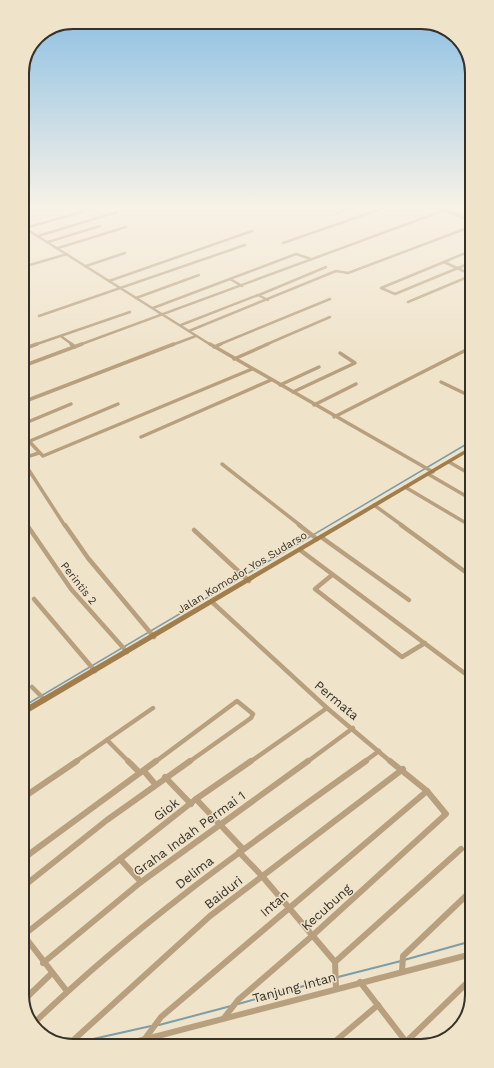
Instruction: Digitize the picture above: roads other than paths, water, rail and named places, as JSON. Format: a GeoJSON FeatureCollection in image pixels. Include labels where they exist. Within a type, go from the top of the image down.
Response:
{"type":"FeatureCollection","features":[{"type":"Feature","properties":{"kind":"street"},"geometry":{"type":"LineString","coordinates":[[29,265],[60,256]]}},
{"type":"Feature","properties":{"kind":"street"},"geometry":{"type":"LineString","coordinates":[[69,256],[214,347],[421,466],[465,496]]}},
{"type":"Feature","properties":{"kind":"street"},"geometry":{"type":"LineString","coordinates":[[86,266],[116,256]]}},
{"type":"Feature","properties":{"kind":"street"},"geometry":{"type":"LineString","coordinates":[[109,281],[181,256]]}},
{"type":"Feature","properties":{"kind":"street"},"geometry":{"type":"LineString","coordinates":[[39,316],[213,256]]}},
{"type":"Feature","properties":{"kind":"street"},"geometry":{"type":"LineString","coordinates":[[153,308],[291,256]]}},
{"type":"Feature","properties":{"kind":"street"},"geometry":{"type":"LineString","coordinates":[[302,256],[312,259]]}},
{"type":"Feature","properties":{"kind":"street"},"geometry":{"type":"LineString","coordinates":[[29,364],[321,256]]}},
{"type":"Feature","properties":{"kind":"street"},"geometry":{"type":"LineString","coordinates":[[189,331],[336,271],[348,273],[394,256]]}},
{"type":"Feature","properties":{"kind":"street"},"geometry":{"type":"LineString","coordinates":[[459,256],[381,288],[396,294],[465,265]]}},
{"type":"Feature","properties":{"kind":"street"},"geometry":{"type":"LineString","coordinates":[[444,262],[465,272]]}},
{"type":"Feature","properties":{"kind":"street"},"geometry":{"type":"LineString","coordinates":[[180,325],[259,295],[326,267]]}},
{"type":"Feature","properties":{"kind":"street"},"geometry":{"type":"LineString","coordinates":[[136,298],[199,275]]}},
{"type":"Feature","properties":{"kind":"street"},"geometry":{"type":"LineString","coordinates":[[408,302],[465,277]]}},
{"type":"Feature","properties":{"kind":"street"},"geometry":{"type":"LineString","coordinates":[[230,279],[242,286]]}},
{"type":"Feature","properties":{"kind":"street"},"geometry":{"type":"LineString","coordinates":[[259,295],[268,300]]}},
{"type":"Feature","properties":{"kind":"street"},"geometry":{"type":"LineString","coordinates":[[214,347],[330,299]]}},
{"type":"Feature","properties":{"kind":"street"},"geometry":{"type":"LineString","coordinates":[[29,347],[62,337],[130,312]]}},
{"type":"Feature","properties":{"kind":"street"},"geometry":{"type":"LineString","coordinates":[[234,359],[330,317]]}},
{"type":"Feature","properties":{"kind":"street"},"geometry":{"type":"LineString","coordinates":[[29,400],[196,336]]}},
{"type":"Feature","properties":{"kind":"street"},"geometry":{"type":"LineString","coordinates":[[62,337],[75,348]]}},
{"type":"Feature","properties":{"kind":"street"},"geometry":{"type":"LineString","coordinates":[[334,417],[465,351]]}},
{"type":"Feature","properties":{"kind":"street"},"geometry":{"type":"LineString","coordinates":[[292,392],[356,362],[340,353]]}},
{"type":"Feature","properties":{"kind":"street"},"geometry":{"type":"LineString","coordinates":[[280,385],[319,367]]}},
{"type":"Feature","properties":{"kind":"street"},"geometry":{"type":"LineString","coordinates":[[118,404],[30,441],[43,456],[252,369]]}},
{"type":"Feature","properties":{"kind":"street"},"geometry":{"type":"LineString","coordinates":[[142,437],[271,380]]}},
{"type":"Feature","properties":{"kind":"street"},"geometry":{"type":"LineString","coordinates":[[441,382],[465,394]]}},
{"type":"Feature","properties":{"kind":"street"},"geometry":{"type":"LineString","coordinates":[[314,405],[356,384]]}},
{"type":"Feature","properties":{"kind":"street"},"geometry":{"type":"LineString","coordinates":[[29,422],[71,404]]}},
{"type":"Feature","properties":{"kind":"street"},"geometry":{"type":"LineString","coordinates":[[29,457],[39,453]]}},
{"type":"Feature","properties":{"kind":"street","name":"Jalan Komodor Yos Sudarso"},"geometry":{"type":"LineString","coordinates":[[29,709],[93,669],[212,602],[247,579],[300,550],[317,537],[374,506],[405,486],[465,453]]}},
{"type":"Feature","properties":{"kind":"street"},"geometry":{"type":"LineString","coordinates":[[449,462],[465,471]]}},
{"type":"Feature","properties":{"kind":"street"},"geometry":{"type":"LineString","coordinates":[[222,464],[308,532],[409,600]]}},
{"type":"Feature","properties":{"kind":"street"},"geometry":{"type":"LineString","coordinates":[[29,469],[55,511],[88,558],[152,635]]}},
{"type":"Feature","properties":{"kind":"street"},"geometry":{"type":"LineString","coordinates":[[405,486],[465,522]]}},
{"type":"Feature","properties":{"kind":"street"},"geometry":{"type":"LineString","coordinates":[[374,506],[465,572]]}},
{"type":"Feature","properties":{"kind":"street","name":"Perintis 2"},"geometry":{"type":"LineString","coordinates":[[29,528],[61,576],[117,642],[126,650]]}},
{"type":"Feature","properties":{"kind":"street"},"geometry":{"type":"LineString","coordinates":[[194,530],[247,579]]}},
{"type":"Feature","properties":{"kind":"street"},"geometry":{"type":"LineString","coordinates":[[300,550],[465,673]]}},
{"type":"Feature","properties":{"kind":"street"},"geometry":{"type":"LineString","coordinates":[[332,575],[315,589],[402,657],[425,643]]}},
{"type":"Feature","properties":{"kind":"street"},"geometry":{"type":"LineString","coordinates":[[34,599],[93,669]]}},
{"type":"Feature","properties":{"kind":"street","name":"Permata"},"geometry":{"type":"LineString","coordinates":[[212,602],[327,708],[403,769],[427,791],[446,814]]}},
{"type":"Feature","properties":{"kind":"street"},"geometry":{"type":"LineString","coordinates":[[32,687],[44,699]]}},
{"type":"Feature","properties":{"kind":"street"},"geometry":{"type":"LineString","coordinates":[[29,854],[238,701],[253,714],[251,718],[211,747],[165,777],[103,821],[29,882]]}},
{"type":"Feature","properties":{"kind":"street"},"geometry":{"type":"LineString","coordinates":[[29,794],[153,708]]}},
{"type":"Feature","properties":{"kind":"street","name":"Giok"},"geometry":{"type":"LineString","coordinates":[[29,930],[196,799],[327,708]]}},
{"type":"Feature","properties":{"kind":"street","name":"Graha Indah Permai 1"},"geometry":{"type":"LineString","coordinates":[[44,963],[141,882],[353,728]]}},
{"type":"Feature","properties":{"kind":"street"},"geometry":{"type":"LineString","coordinates":[[108,740],[155,784]]}},
{"type":"Feature","properties":{"kind":"street","name":"Delima"},"geometry":{"type":"LineString","coordinates":[[36,1020],[66,990],[141,928],[241,850],[380,751]]}},
{"type":"Feature","properties":{"kind":"street","name":"Baiduri"},"geometry":{"type":"LineString","coordinates":[[75,1039],[210,916],[403,769]]}},
{"type":"Feature","properties":{"kind":"street"},"geometry":{"type":"LineString","coordinates":[[165,777],[191,804]]}},
{"type":"Feature","properties":{"kind":"street","name":"Intan"},"geometry":{"type":"LineString","coordinates":[[144,1039],[148,1032],[161,1017],[288,907],[427,791]]}},
{"type":"Feature","properties":{"kind":"street"},"geometry":{"type":"LineString","coordinates":[[196,799],[220,825],[335,962],[336,985]]}},
{"type":"Feature","properties":{"kind":"street","name":"Kecubung"},"geometry":{"type":"LineString","coordinates":[[225,1016],[238,1000],[312,936],[446,814]]}},
{"type":"Feature","properties":{"kind":"street"},"geometry":{"type":"LineString","coordinates":[[335,962],[462,849]]}},
{"type":"Feature","properties":{"kind":"street"},"geometry":{"type":"LineString","coordinates":[[120,859],[141,882]]}},
{"type":"Feature","properties":{"kind":"street"},"geometry":{"type":"LineString","coordinates":[[402,968],[402,958],[465,897]]}},
{"type":"Feature","properties":{"kind":"street"},"geometry":{"type":"LineString","coordinates":[[29,942],[66,990]]}},
{"type":"Feature","properties":{"kind":"street","name":"Tanjung Intan"},"geometry":{"type":"LineString","coordinates":[[147,1039],[336,985],[360,982],[402,968],[465,955]]}},
{"type":"Feature","properties":{"kind":"street"},"geometry":{"type":"LineString","coordinates":[[29,995],[52,973]]}},
{"type":"Feature","properties":{"kind":"street"},"geometry":{"type":"LineString","coordinates":[[360,982],[403,1039]]}},
{"type":"Feature","properties":{"kind":"street"},"geometry":{"type":"LineString","coordinates":[[410,1039],[465,985]]}},
{"type":"Feature","properties":{"kind":"street"},"geometry":{"type":"LineString","coordinates":[[338,1039],[378,1005]]}},
{"type":"Feature","properties":{"kind":"waterway"},"geometry":{"type":"LineString","coordinates":[[29,703],[465,445]]}},
{"type":"Feature","properties":{"kind":"waterway"},"geometry":{"type":"LineString","coordinates":[[404,960],[465,943]]}},
{"type":"Feature","properties":{"kind":"waterway"},"geometry":{"type":"LineString","coordinates":[[338,977],[401,961]]}},
{"type":"Feature","properties":{"kind":"waterway"},"geometry":{"type":"LineString","coordinates":[[238,1004],[333,978]]}},
{"type":"Feature","properties":{"kind":"waterway"},"geometry":{"type":"LineString","coordinates":[[159,1025],[231,1006]]}},
{"type":"Feature","properties":{"kind":"waterway"},"geometry":{"type":"LineString","coordinates":[[93,1039],[151,1026]]}}]}
